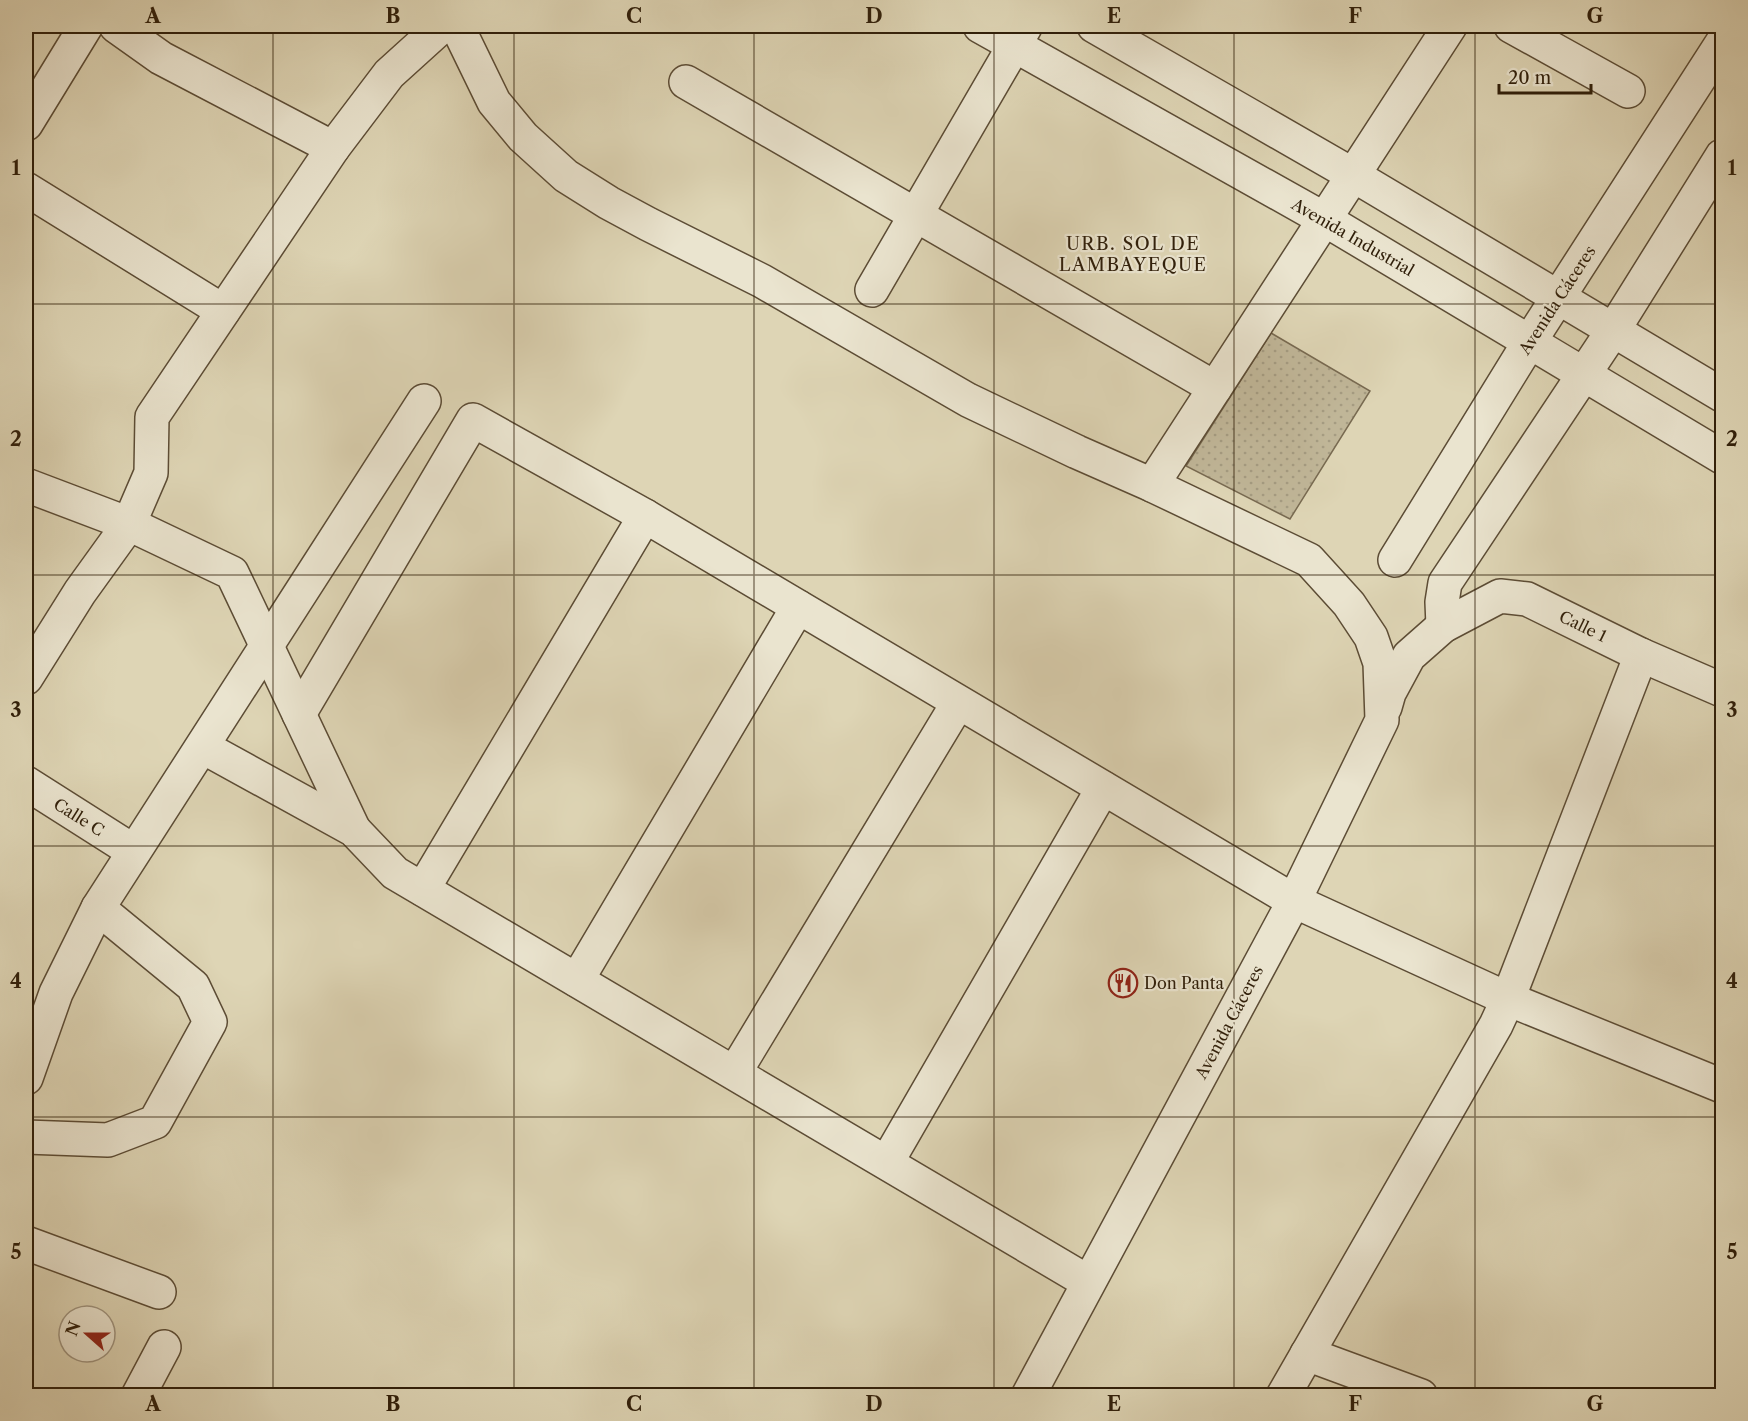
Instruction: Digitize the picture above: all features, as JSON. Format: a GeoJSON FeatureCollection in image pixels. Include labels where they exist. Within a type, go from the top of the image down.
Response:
{"type":"FeatureCollection","features":[{"type":"Feature","properties":{"kind":"street"},"geometry":{"type":"LineString","coordinates":[[26,124],[86,26]]}},
{"type":"Feature","properties":{"kind":"street"},"geometry":{"type":"LineString","coordinates":[[116,26],[161,58],[333,148]]}},
{"type":"Feature","properties":{"kind":"street"},"geometry":{"type":"LineString","coordinates":[[26,678],[80,592],[129,524],[151,472],[152,417],[333,148],[389,74],[442,26]]}},
{"type":"Feature","properties":{"kind":"street","name":"Avenida Cáceres"},"geometry":{"type":"LineString","coordinates":[[457,26],[494,102],[523,137],[566,176],[648,224],[762,281],[968,400],[1077,452],[1152,484],[1309,560],[1350,604],[1371,637],[1380,663],[1382,720],[1294,901],[1028,1395]]}},
{"type":"Feature","properties":{"kind":"street","name":"Avenida Industrial"},"geometry":{"type":"LineString","coordinates":[[980,26],[1020,35],[1722,457]]}},
{"type":"Feature","properties":{"kind":"street"},"geometry":{"type":"LineString","coordinates":[[1094,26],[1353,175],[1722,395]]}},
{"type":"Feature","properties":{"kind":"street"},"geometry":{"type":"LineString","coordinates":[[1152,484],[1450,26]]}},
{"type":"Feature","properties":{"kind":"street"},"geometry":{"type":"LineString","coordinates":[[1511,26],[1628,91]]}},
{"type":"Feature","properties":{"kind":"street"},"geometry":{"type":"LineString","coordinates":[[872,290],[1020,35]]}},
{"type":"Feature","properties":{"kind":"street","name":"Avenida Cáceres"},"geometry":{"type":"LineString","coordinates":[[1395,560],[1530,341],[1722,44]]}},
{"type":"Feature","properties":{"kind":"street"},"geometry":{"type":"LineString","coordinates":[[686,82],[1215,388]]}},
{"type":"Feature","properties":{"kind":"street"},"geometry":{"type":"LineString","coordinates":[[1443,626],[1442,602],[1445,583],[1585,374],[1722,156]]}},
{"type":"Feature","properties":{"kind":"street"},"geometry":{"type":"LineString","coordinates":[[26,189],[223,311]]}},
{"type":"Feature","properties":{"kind":"street"},"geometry":{"type":"LineString","coordinates":[[26,1078],[56,993],[98,908],[423,401]]}},
{"type":"Feature","properties":{"kind":"street"},"geometry":{"type":"LineString","coordinates":[[299,714],[473,420],[645,516],[1294,901],[1508,999],[1722,1086]]}},
{"type":"Feature","properties":{"kind":"street"},"geometry":{"type":"LineString","coordinates":[[26,485],[129,524],[232,573],[354,830],[394,873],[1088,1282]]}},
{"type":"Feature","properties":{"kind":"street"},"geometry":{"type":"LineString","coordinates":[[423,889],[645,516]]}},
{"type":"Feature","properties":{"kind":"street","name":"Calle 1"},"geometry":{"type":"LineString","coordinates":[[1382,720],[1389,693],[1409,656],[1443,626],[1500,596],[1527,599],[1641,655],[1722,690]]}},
{"type":"Feature","properties":{"kind":"street"},"geometry":{"type":"LineString","coordinates":[[577,980],[798,607]]}},
{"type":"Feature","properties":{"kind":"street"},"geometry":{"type":"LineString","coordinates":[[1283,1395],[1496,1025],[1641,655]]}},
{"type":"Feature","properties":{"kind":"street"},"geometry":{"type":"LineString","coordinates":[[735,1072],[958,703]]}},
{"type":"Feature","properties":{"kind":"street"},"geometry":{"type":"LineString","coordinates":[[202,747],[354,830]]}},
{"type":"Feature","properties":{"kind":"street","name":"Calle C"},"geometry":{"type":"LineString","coordinates":[[26,783],[133,851]]}},
{"type":"Feature","properties":{"kind":"street"},"geometry":{"type":"LineString","coordinates":[[887,1162],[1103,788]]}},
{"type":"Feature","properties":{"kind":"street"},"geometry":{"type":"LineString","coordinates":[[26,1137],[108,1140],[154,1122],[210,1022],[194,986],[98,908]]}},
{"type":"Feature","properties":{"kind":"street"},"geometry":{"type":"LineString","coordinates":[[26,1243],[159,1292]]}},
{"type":"Feature","properties":{"kind":"street"},"geometry":{"type":"LineString","coordinates":[[138,1395],[164,1347]]}},
{"type":"Feature","properties":{"kind":"street"},"geometry":{"type":"LineString","coordinates":[[1307,1354],[1420,1395]]}},
{"type":"Feature","properties":{"kind":"shaded area"},"geometry":{"type":"Polygon","coordinates":[[[1271,333],[1370,391],[1290,519],[1186,466],[1271,333]]]}},
{"type":"Feature","properties":{"kind":"place","name":"Don Panta"},"geometry":{"type":"Point","coordinates":[1123,983]}},
{"type":"Feature","properties":{"kind":"district","name":"URB. SOL DE LAMBAYEQUE"},"geometry":{"type":"Point","coordinates":[1133,254]}}]}
